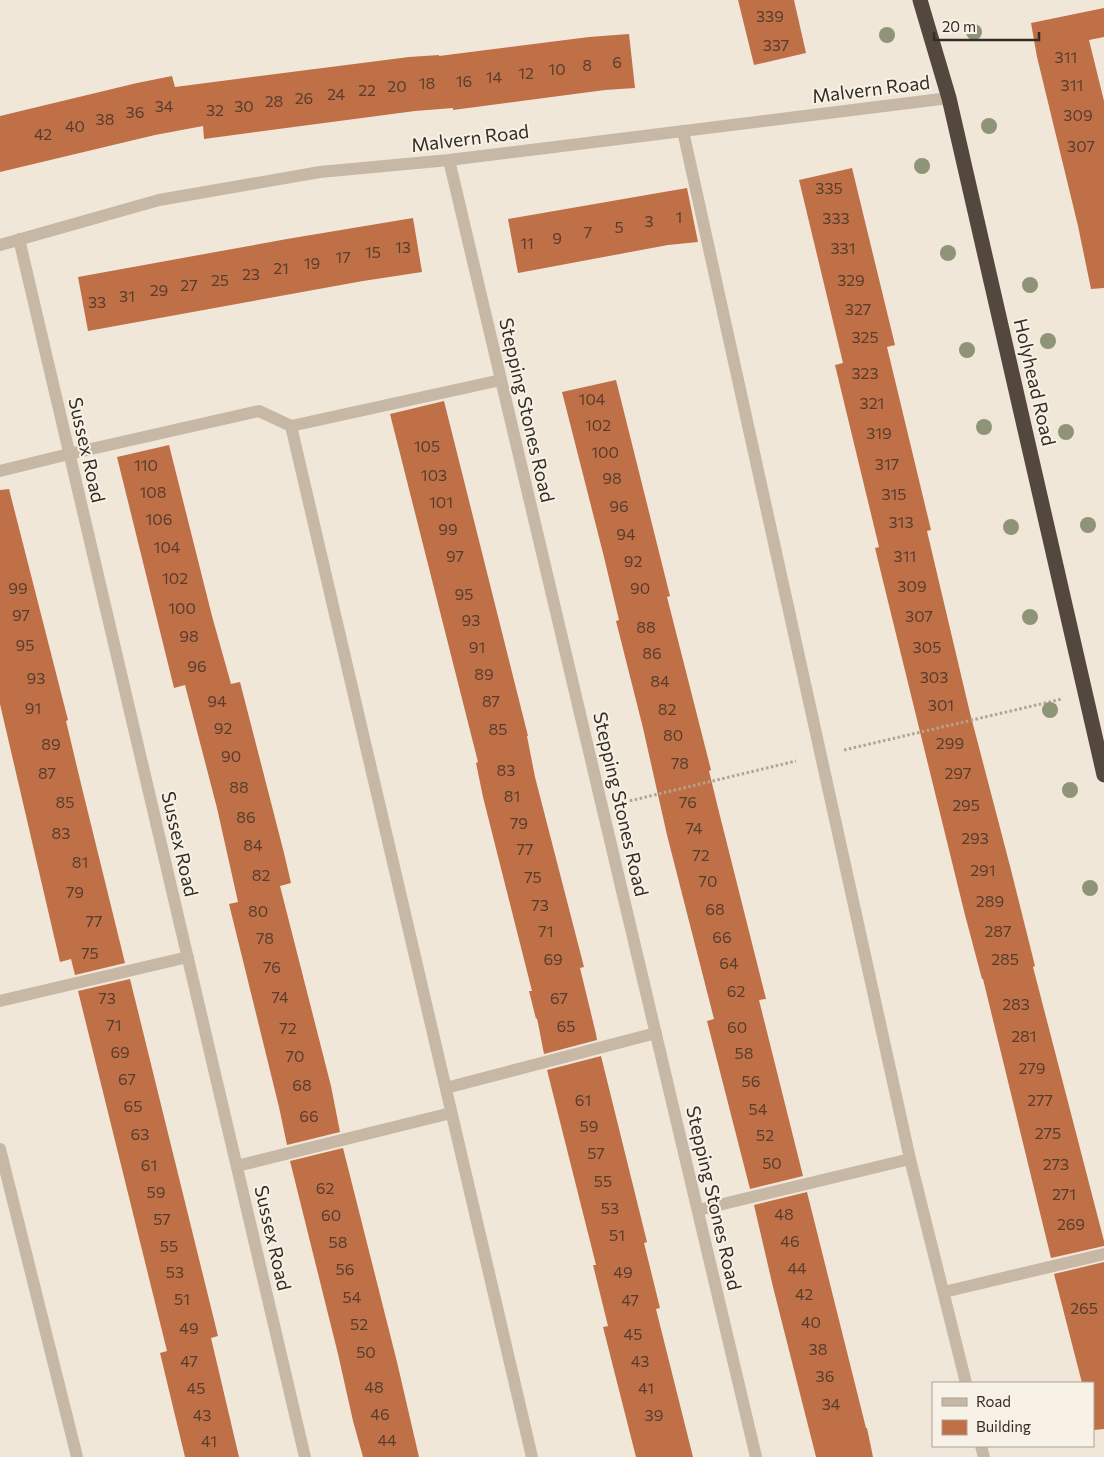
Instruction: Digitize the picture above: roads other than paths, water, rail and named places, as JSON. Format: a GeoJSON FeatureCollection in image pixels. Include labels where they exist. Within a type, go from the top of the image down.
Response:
{"type":"FeatureCollection","features":[{"type":"Feature","properties":{"kind":"highway","name":"Holyhead Road"},"geometry":{"type":"LineString","coordinates":[[920,0],[949,98],[1104,775]]}},
{"type":"Feature","properties":{"kind":"street","name":"Malvern Road"},"geometry":{"type":"LineString","coordinates":[[0,245],[168,198],[320,172],[449,160],[949,98]]}},
{"type":"Feature","properties":{"kind":"street"},"geometry":{"type":"LineString","coordinates":[[683,131],[910,1159],[966,1382]]}},
{"type":"Feature","properties":{"kind":"street","name":"Stepping Stones Road"},"geometry":{"type":"LineString","coordinates":[[449,160],[756,1457]]}},
{"type":"Feature","properties":{"kind":"street","name":"Sussex Road"},"geometry":{"type":"LineString","coordinates":[[19,239],[305,1457]]}},
{"type":"Feature","properties":{"kind":"street"},"geometry":{"type":"LineString","coordinates":[[0,471],[259,411],[291,426],[501,380]]}},
{"type":"Feature","properties":{"kind":"street"},"geometry":{"type":"LineString","coordinates":[[291,426],[532,1457]]}},
{"type":"Feature","properties":{"kind":"street"},"geometry":{"type":"LineString","coordinates":[[0,1001],[188,958]]}},
{"type":"Feature","properties":{"kind":"street"},"geometry":{"type":"LineString","coordinates":[[446,1088],[656,1033]]}},
{"type":"Feature","properties":{"kind":"street"},"geometry":{"type":"LineString","coordinates":[[237,1166],[452,1113]]}},
{"type":"Feature","properties":{"kind":"street"},"geometry":{"type":"LineString","coordinates":[[0,1148],[77,1457]]}},
{"type":"Feature","properties":{"kind":"street"},"geometry":{"type":"LineString","coordinates":[[698,1210],[910,1159]]}},
{"type":"Feature","properties":{"kind":"street"},"geometry":{"type":"LineString","coordinates":[[944,1292],[1104,1254]]}}]}
